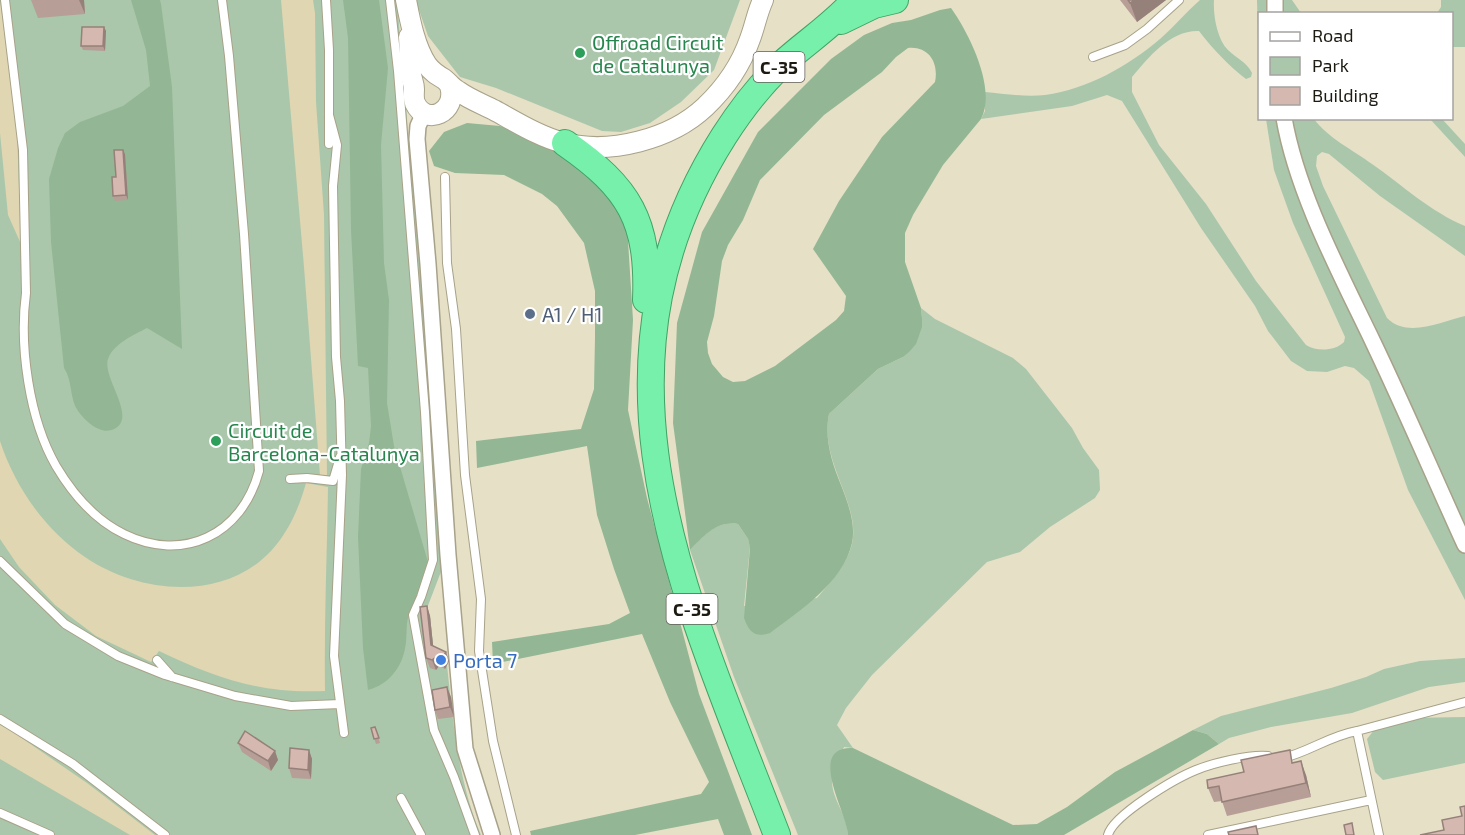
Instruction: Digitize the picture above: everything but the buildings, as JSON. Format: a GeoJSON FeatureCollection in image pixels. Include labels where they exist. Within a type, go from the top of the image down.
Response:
{"type":"FeatureCollection","features":[{"type":"Feature","properties":{"kind":"highway","name":"C-35"},"geometry":{"type":"LineString","coordinates":[[777,835],[711,666],[676,557],[663,506],[650,416],[654,315],[662,278],[683,212],[698,180],[724,136],[764,83],[783,64],[827,28],[855,0]]}},
{"type":"Feature","properties":{"kind":"highway","name":"C-35"},"geometry":{"type":"LineString","coordinates":[[827,28],[861,10],[895,0]]}},
{"type":"Feature","properties":{"kind":"highway"},"geometry":{"type":"LineString","coordinates":[[565,143],[588,159],[616,186],[630,204],[639,224],[647,268],[647,343],[650,373]]}},
{"type":"Feature","properties":{"kind":"street"},"geometry":{"type":"LineString","coordinates":[[408,8],[426,64],[460,103],[492,109],[565,143],[608,146],[639,142],[660,135],[704,108],[729,81],[739,65],[763,0]]}},
{"type":"Feature","properties":{"kind":"street"},"geometry":{"type":"LineString","coordinates":[[408,8],[411,77],[416,105],[424,113],[436,115],[446,109],[446,89]]}},
{"type":"Feature","properties":{"kind":"street"},"geometry":{"type":"LineString","coordinates":[[414,88],[426,77],[446,89]]}},
{"type":"Feature","properties":{"kind":"street"},"geometry":{"type":"LineString","coordinates":[[424,113],[418,126],[417,139],[465,749],[492,835]]}},
{"type":"Feature","properties":{"kind":"street"},"geometry":{"type":"LineString","coordinates":[[1284,120],[1298,173],[1333,258],[1465,545]]}},
{"type":"Feature","properties":{"kind":"lane"},"geometry":{"type":"LineString","coordinates":[[5,0],[23,150],[26,293],[24,313],[29,381],[35,418],[57,468],[93,512],[123,533],[137,539],[150,543],[177,545],[202,541],[230,523],[246,505],[259,471],[244,234],[222,0]]}},
{"type":"Feature","properties":{"kind":"lane"},"geometry":{"type":"LineString","coordinates":[[326,0],[329,50],[329,144]]}},
{"type":"Feature","properties":{"kind":"lane"},"geometry":{"type":"LineString","coordinates":[[390,0],[398,70],[425,412],[433,560],[422,597],[413,615],[434,730],[475,835]]}},
{"type":"Feature","properties":{"kind":"lane"},"geometry":{"type":"LineString","coordinates":[[1094,57],[1125,45],[1179,0]]}},
{"type":"Feature","properties":{"kind":"lane"},"geometry":{"type":"LineString","coordinates":[[329,115],[337,145],[333,186],[336,357],[342,449],[334,656],[344,734]]}},
{"type":"Feature","properties":{"kind":"lane"},"geometry":{"type":"LineString","coordinates":[[445,177],[447,263],[456,329],[465,475],[481,599],[479,651],[493,741],[516,835]]}},
{"type":"Feature","properties":{"kind":"lane"},"geometry":{"type":"LineString","coordinates":[[428,264],[447,263]]}},
{"type":"Feature","properties":{"kind":"lane"},"geometry":{"type":"LineString","coordinates":[[290,479],[333,481],[342,449]]}},
{"type":"Feature","properties":{"kind":"lane"},"geometry":{"type":"LineString","coordinates":[[0,561],[65,624],[118,656],[173,678],[235,696],[291,706],[340,705]]}},
{"type":"Feature","properties":{"kind":"lane"},"geometry":{"type":"LineString","coordinates":[[157,660],[173,678]]}},
{"type":"Feature","properties":{"kind":"lane"},"geometry":{"type":"LineString","coordinates":[[1108,835],[1109,829],[1127,812],[1161,789],[1196,770],[1264,756],[1284,758],[1304,752],[1340,734],[1465,702]]}},
{"type":"Feature","properties":{"kind":"lane"},"geometry":{"type":"LineString","coordinates":[[0,718],[74,764],[165,835]]}},
{"type":"Feature","properties":{"kind":"lane"},"geometry":{"type":"LineString","coordinates":[[1357,731],[1379,835]]}},
{"type":"Feature","properties":{"kind":"lane"},"geometry":{"type":"LineString","coordinates":[[401,798],[421,835]]}},
{"type":"Feature","properties":{"kind":"lane"},"geometry":{"type":"LineString","coordinates":[[1208,835],[1371,800]]}},
{"type":"Feature","properties":{"kind":"lane"},"geometry":{"type":"LineString","coordinates":[[0,813],[50,835]]}},
{"type":"Feature","properties":{"kind":"green space","name":"Circuit de Barcelona-Catalunya"},"geometry":{"type":"Polygon","coordinates":[[[0,0],[740,0],[714,70],[681,102],[650,123],[621,132],[602,131],[496,88],[460,77],[428,36],[419,10],[398,12],[427,355],[442,569],[424,616],[430,616],[434,654],[449,661],[447,665],[462,773],[481,835],[0,835],[0,0]]]}},
{"type":"Feature","properties":{"kind":"green space"},"geometry":{"type":"Polygon","coordinates":[[[131,0],[160,0],[161,4],[172,87],[182,349],[147,328],[115,348],[108,359],[107,367],[122,414],[121,422],[116,428],[106,431],[93,426],[78,411],[64,368],[51,242],[49,179],[65,133],[80,122],[123,106],[150,86],[146,50],[131,0]]]}},
{"type":"Feature","properties":{"kind":"green space"},"geometry":{"type":"Polygon","coordinates":[[[343,0],[379,0],[388,68],[381,145],[384,263],[389,300],[387,403],[394,446],[428,562],[424,582],[408,617],[405,650],[399,665],[390,678],[368,690],[363,648],[358,537],[361,469],[369,443],[371,426],[368,368],[358,366],[351,230],[348,38],[343,0]]]}},
{"type":"Feature","properties":{"kind":"green space"},"geometry":{"type":"Polygon","coordinates":[[[1200,0],[1214,0],[1215,20],[1221,40],[1252,73],[1251,77],[1246,79],[1215,50],[1199,31],[1188,32],[1161,46],[1146,61],[1132,77],[1132,92],[1159,145],[1206,204],[1256,281],[1306,345],[1315,349],[1331,349],[1344,342],[1345,337],[1293,223],[1274,170],[1266,120],[1315,120],[1333,138],[1417,198],[1465,226],[1465,256],[1380,196],[1329,154],[1322,152],[1317,156],[1316,166],[1323,186],[1387,318],[1395,324],[1415,328],[1465,316],[1465,600],[1408,490],[1369,381],[1354,368],[1345,366],[1327,372],[1307,371],[1291,361],[1268,331],[1255,306],[1201,228],[1122,101],[1107,95],[1072,106],[981,119],[985,111],[985,92],[1045,95],[1077,88],[1121,67],[1148,49],[1200,0]]]}},
{"type":"Feature","properties":{"kind":"green space"},"geometry":{"type":"Polygon","coordinates":[[[1257,0],[1292,0],[1300,12],[1258,12],[1258,40],[1257,0]]]}},
{"type":"Feature","properties":{"kind":"green space"},"geometry":{"type":"Polygon","coordinates":[[[1441,0],[1465,0],[1465,47],[1453,47],[1453,12],[1438,12],[1441,7],[1441,0]]]}},
{"type":"Feature","properties":{"kind":"green space"},"geometry":{"type":"Polygon","coordinates":[[[951,8],[966,32],[979,62],[986,93],[981,119],[943,165],[905,233],[905,262],[921,308],[922,327],[916,344],[910,351],[878,369],[829,414],[830,451],[852,521],[853,536],[847,557],[830,583],[818,595],[770,633],[756,634],[750,630],[744,618],[750,548],[748,539],[738,524],[717,527],[690,550],[673,423],[677,323],[702,232],[758,132],[831,59],[864,35],[892,23],[911,20],[951,8]],[[908,48],[882,72],[824,115],[760,180],[722,261],[714,316],[707,342],[712,364],[723,377],[733,382],[745,381],[775,366],[836,320],[844,311],[846,296],[813,249],[839,201],[882,137],[935,82],[934,62],[927,53],[908,48]]]}},
{"type":"Feature","properties":{"kind":"green space"},"geometry":{"type":"Polygon","coordinates":[[[1431,120],[1443,120],[1465,144],[1465,157],[1431,120]]]}},
{"type":"Feature","properties":{"kind":"green space"},"geometry":{"type":"Polygon","coordinates":[[[467,123],[500,126],[539,141],[595,177],[627,225],[633,320],[628,410],[647,498],[699,694],[752,835],[724,835],[718,819],[635,835],[531,835],[530,831],[701,794],[709,782],[670,702],[642,634],[493,664],[492,642],[609,624],[630,613],[597,515],[587,446],[477,468],[476,441],[581,429],[594,389],[595,291],[584,243],[557,206],[542,194],[504,175],[455,173],[434,166],[429,151],[444,132],[467,123]]]}},
{"type":"Feature","properties":{"kind":"green space"},"geometry":{"type":"Polygon","coordinates":[[[921,308],[935,319],[1013,358],[1026,369],[1072,428],[1099,470],[1100,490],[1095,498],[1050,527],[1020,552],[987,562],[872,675],[846,708],[837,725],[853,748],[844,747],[832,775],[832,786],[848,835],[798,835],[734,677],[690,550],[711,530],[723,525],[738,524],[748,539],[750,547],[744,606],[817,598],[846,559],[852,544],[853,529],[851,513],[830,449],[827,432],[829,414],[878,369],[903,357],[922,318],[921,308]]]}},
{"type":"Feature","properties":{"kind":"green space"},"geometry":{"type":"Polygon","coordinates":[[[1465,658],[1465,682],[1429,687],[1352,713],[1271,727],[1229,738],[1219,744],[1207,734],[1193,730],[1221,716],[1331,688],[1384,669],[1420,661],[1465,658]]]}},
{"type":"Feature","properties":{"kind":"green space"},"geometry":{"type":"Polygon","coordinates":[[[1465,717],[1465,763],[1383,780],[1375,772],[1367,739],[1378,725],[1405,718],[1465,717]]]}},
{"type":"Feature","properties":{"kind":"green space"},"geometry":{"type":"Polygon","coordinates":[[[1193,730],[1207,734],[1219,744],[1064,835],[848,835],[830,769],[832,758],[839,750],[853,748],[1013,825],[1037,824],[1067,807],[1115,772],[1193,730]]]}},
{"type":"Feature","properties":{"kind":"sand"},"geometry":{"type":"Polygon","coordinates":[[[0,0],[17,133],[21,244],[8,215],[0,133],[0,0]]]}},
{"type":"Feature","properties":{"kind":"sand"},"geometry":{"type":"Polygon","coordinates":[[[281,0],[313,0],[315,13],[316,102],[324,215],[327,475],[320,476],[304,267],[281,0]]]}},
{"type":"Feature","properties":{"kind":"sand"},"geometry":{"type":"Polygon","coordinates":[[[0,441],[23,491],[44,521],[57,534],[85,557],[107,569],[130,579],[155,585],[180,587],[205,585],[229,579],[251,567],[271,551],[283,535],[297,510],[306,483],[328,487],[325,691],[259,687],[219,676],[159,651],[151,662],[96,636],[55,605],[19,567],[0,539],[0,441]]]}},
{"type":"Feature","properties":{"kind":"sand"},"geometry":{"type":"Polygon","coordinates":[[[0,725],[87,783],[155,835],[130,835],[0,759],[0,725]]]}},
{"type":"Feature","properties":{"kind":"place","name":"Offroad Circuit de Catalunya"},"geometry":{"type":"Point","coordinates":[580,53]}},
{"type":"Feature","properties":{"kind":"place","name":"A1 / H1"},"geometry":{"type":"Point","coordinates":[530,314]}},
{"type":"Feature","properties":{"kind":"place","name":"Circuit de Barcelona-Catalunya"},"geometry":{"type":"Point","coordinates":[216,441]}},
{"type":"Feature","properties":{"kind":"place","name":"Porta 7"},"geometry":{"type":"Point","coordinates":[441,660]}}]}
